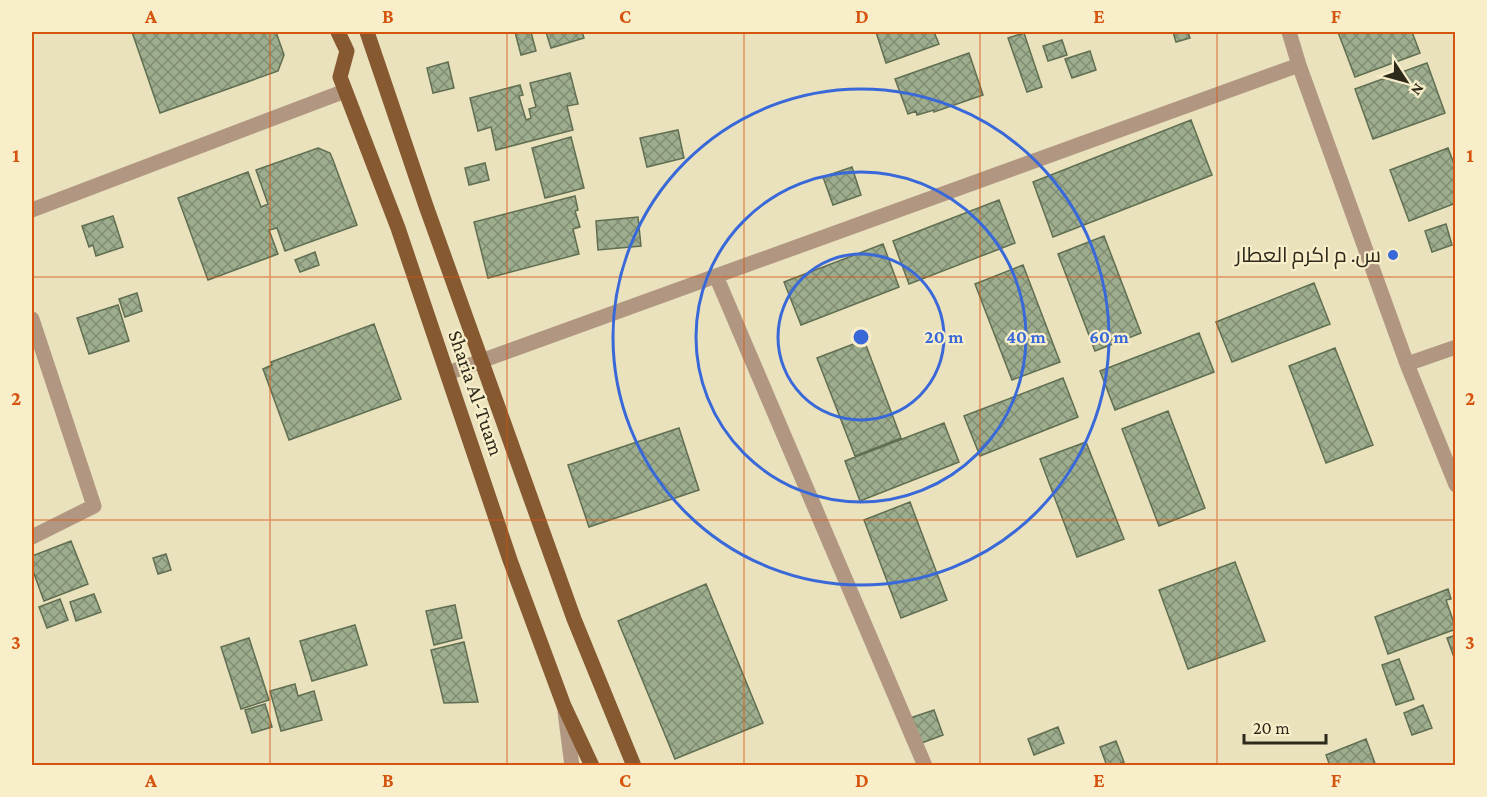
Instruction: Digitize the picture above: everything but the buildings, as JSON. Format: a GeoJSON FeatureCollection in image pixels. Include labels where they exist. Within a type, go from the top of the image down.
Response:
{"type":"FeatureCollection","features":[{"type":"Feature","properties":{"kind":"main road","name":"Sharia Al-Tuam"},"geometry":{"type":"LineString","coordinates":[[338,32],[347,51],[340,77],[398,228],[510,560],[564,706],[592,765]]}},
{"type":"Feature","properties":{"kind":"main road","name":"Sharia Al-Tuam"},"geometry":{"type":"LineString","coordinates":[[367,32],[426,206],[574,619],[634,765]]}},
{"type":"Feature","properties":{"kind":"street"},"geometry":{"type":"LineString","coordinates":[[1288,32],[1407,364],[1455,485]]}},
{"type":"Feature","properties":{"kind":"street"},"geometry":{"type":"LineString","coordinates":[[448,372],[1299,65]]}},
{"type":"Feature","properties":{"kind":"street"},"geometry":{"type":"LineString","coordinates":[[32,210],[345,91]]}},
{"type":"Feature","properties":{"kind":"street"},"geometry":{"type":"LineString","coordinates":[[716,276],[926,765]]}},
{"type":"Feature","properties":{"kind":"street"},"geometry":{"type":"LineString","coordinates":[[32,319],[94,506],[32,537]]}},
{"type":"Feature","properties":{"kind":"street"},"geometry":{"type":"LineString","coordinates":[[1407,364],[1455,347]]}},
{"type":"Feature","properties":{"kind":"street"},"geometry":{"type":"LineString","coordinates":[[564,706],[572,765]]}},
{"type":"Feature","properties":{"kind":"place","name":"س. م اكرم العطار"},"geometry":{"type":"Point","coordinates":[1393,255]}}]}
